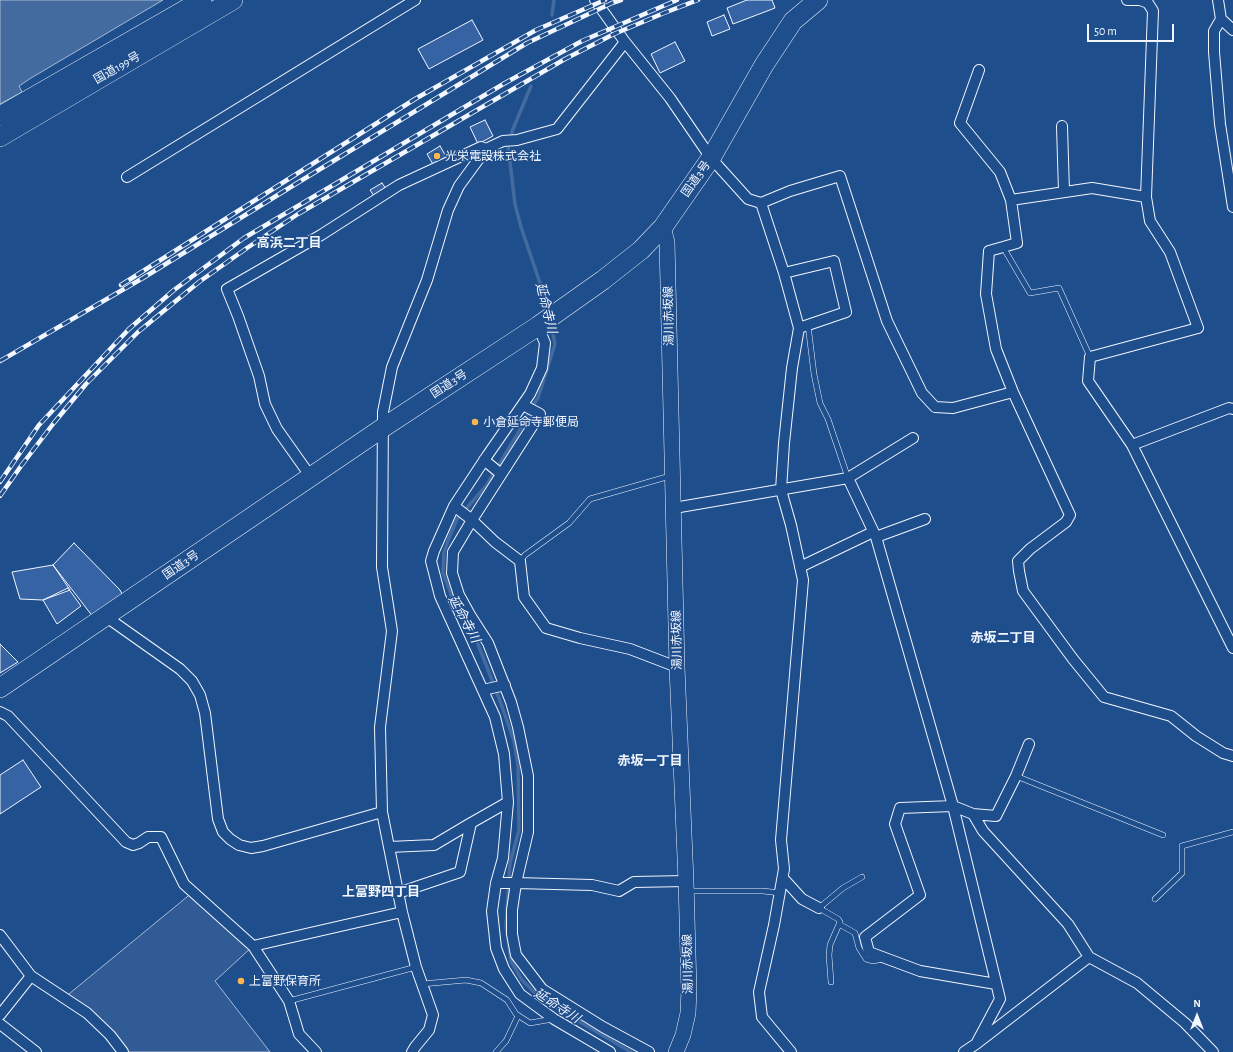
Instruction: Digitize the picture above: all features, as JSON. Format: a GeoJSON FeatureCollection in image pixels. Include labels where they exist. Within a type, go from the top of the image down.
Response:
{"type":"FeatureCollection","features":[{"type":"Feature","properties":{"kind":"highway","name":"国道199号"},"geometry":{"type":"LineString","coordinates":[[0,116],[202,0]]}},
{"type":"Feature","properties":{"kind":"highway","name":"国道199号"},"geometry":{"type":"LineString","coordinates":[[0,137],[233,0]]}},
{"type":"Feature","properties":{"kind":"highway","name":"国道3号"},"geometry":{"type":"LineString","coordinates":[[0,688],[384,427],[541,324],[603,280],[641,250],[662,227],[711,158],[764,65],[793,21],[818,0]]}},
{"type":"Feature","properties":{"kind":"main road","name":"湯川赤坂線"},"geometry":{"type":"LineString","coordinates":[[662,227],[667,242],[677,667],[689,990],[688,1012],[683,1035],[676,1052]]}},
{"type":"Feature","properties":{"kind":"street"},"geometry":{"type":"LineString","coordinates":[[127,177],[415,0]]}},
{"type":"Feature","properties":{"kind":"street"},"geometry":{"type":"LineString","coordinates":[[595,0],[625,42],[670,98],[711,158],[748,199],[761,203],[790,191],[840,176],[887,320],[922,393],[935,407],[953,408],[1013,392]]}},
{"type":"Feature","properties":{"kind":"street"},"geometry":{"type":"LineString","coordinates":[[1127,0],[1140,0],[1148,3],[1153,11],[1146,197],[1150,221],[1170,252],[1198,328],[1090,356],[1088,380],[1132,445],[1233,648]]}},
{"type":"Feature","properties":{"kind":"street"},"geometry":{"type":"LineString","coordinates":[[1218,0],[1221,19],[1233,30]]}},
{"type":"Feature","properties":{"kind":"street"},"geometry":{"type":"LineString","coordinates":[[1221,19],[1214,31],[1214,52],[1220,124],[1233,207]]}},
{"type":"Feature","properties":{"kind":"street"},"geometry":{"type":"LineString","coordinates":[[412,1052],[429,1030],[433,1015],[421,984],[402,912],[382,812],[380,727],[392,631],[382,567],[383,412],[392,367],[427,280],[448,210],[459,186],[486,149],[503,141],[517,140],[557,129],[625,42]]}},
{"type":"Feature","properties":{"kind":"street"},"geometry":{"type":"LineString","coordinates":[[980,70],[960,123],[1000,172],[1011,200],[1017,243],[989,251],[986,294],[996,349],[1013,392],[1070,514],[1066,522],[1030,549],[1018,561],[1023,591],[1073,659],[1104,697],[1171,716],[1196,736],[1223,753],[1233,756]]}},
{"type":"Feature","properties":{"kind":"street"},"geometry":{"type":"LineString","coordinates":[[1062,126],[1064,192]]}},
{"type":"Feature","properties":{"kind":"street"},"geometry":{"type":"LineString","coordinates":[[311,477],[277,429],[265,404],[258,376],[238,316],[227,289],[321,235],[399,185],[481,147],[486,149]]}},
{"type":"Feature","properties":{"kind":"street"},"geometry":{"type":"LineString","coordinates":[[1011,200],[1092,188],[1146,197]]}},
{"type":"Feature","properties":{"kind":"street"},"geometry":{"type":"LineString","coordinates":[[761,203],[804,326],[792,368],[781,490],[791,525],[803,580],[781,840],[784,869],[759,992],[762,1017],[791,1052]]}},
{"type":"Feature","properties":{"kind":"street"},"geometry":{"type":"LineString","coordinates":[[784,272],[834,261],[846,312],[804,326]]}},
{"type":"Feature","properties":{"kind":"street"},"geometry":{"type":"LineString","coordinates":[[541,324],[545,343],[542,368],[530,394],[454,506],[434,550],[431,561],[440,596],[495,717],[504,754],[508,802],[503,858],[496,883],[492,911],[496,948],[504,969],[520,994],[554,1019],[610,1052]]}},
{"type":"Feature","properties":{"kind":"street"},"geometry":{"type":"LineString","coordinates":[[523,405],[540,414],[453,552],[452,573],[459,595],[488,642],[505,685],[516,721],[528,776],[528,832],[516,883],[512,910],[513,941],[516,955],[542,989],[603,1027],[649,1052]]}},
{"type":"Feature","properties":{"kind":"street"},"geometry":{"type":"LineString","coordinates":[[1132,445],[1229,408],[1233,409]]}},
{"type":"Feature","properties":{"kind":"street"},"geometry":{"type":"LineString","coordinates":[[674,508],[848,478],[913,438]]}},
{"type":"Feature","properties":{"kind":"street"},"geometry":{"type":"LineString","coordinates":[[484,460],[501,474]]}},
{"type":"Feature","properties":{"kind":"street"},"geometry":{"type":"LineString","coordinates":[[848,478],[875,534],[953,806],[1000,999],[976,1044]]}},
{"type":"Feature","properties":{"kind":"street"},"geometry":{"type":"LineString","coordinates":[[454,506],[472,520],[495,542],[520,561],[524,597],[546,628],[580,638],[630,649],[677,667]]}},
{"type":"Feature","properties":{"kind":"street"},"geometry":{"type":"LineString","coordinates":[[800,567],[875,534],[925,519]]}},
{"type":"Feature","properties":{"kind":"street"},"geometry":{"type":"LineString","coordinates":[[105,616],[180,669],[192,681],[200,695],[205,713],[218,819],[223,832],[230,839],[239,845],[251,848],[263,846],[382,812]]}},
{"type":"Feature","properties":{"kind":"street"},"geometry":{"type":"LineString","coordinates":[[483,690],[505,685]]}},
{"type":"Feature","properties":{"kind":"street"},"geometry":{"type":"LineString","coordinates":[[0,712],[8,716],[126,842],[133,845],[148,837],[161,838],[184,884],[253,946],[289,1001],[299,1034],[316,1052]]}},
{"type":"Feature","properties":{"kind":"street"},"geometry":{"type":"LineString","coordinates":[[996,984],[920,971],[868,952],[865,937],[920,895],[895,824],[900,808],[953,806],[973,814],[996,816],[1016,776],[1029,744]]}},
{"type":"Feature","properties":{"kind":"street"},"geometry":{"type":"LineString","coordinates":[[389,847],[434,845],[508,802]]}},
{"type":"Feature","properties":{"kind":"street"},"geometry":{"type":"LineString","coordinates":[[973,814],[983,831],[1068,924],[1089,957],[1137,984],[1185,1023],[1213,1052]]}},
{"type":"Feature","properties":{"kind":"street"},"geometry":{"type":"LineString","coordinates":[[398,893],[460,872],[471,823]]}},
{"type":"Feature","properties":{"kind":"street"},"geometry":{"type":"LineString","coordinates":[[783,878],[802,899],[819,908]]}},
{"type":"Feature","properties":{"kind":"street"},"geometry":{"type":"LineString","coordinates":[[496,883],[592,884],[619,891],[634,882],[686,886]]}},
{"type":"Feature","properties":{"kind":"street"},"geometry":{"type":"LineString","coordinates":[[253,946],[402,912]]}},
{"type":"Feature","properties":{"kind":"street"},"geometry":{"type":"LineString","coordinates":[[0,935],[31,976],[87,1014],[110,1035],[123,1052]]}},
{"type":"Feature","properties":{"kind":"street"},"geometry":{"type":"LineString","coordinates":[[964,1052],[1089,957]]}},
{"type":"Feature","properties":{"kind":"street"},"geometry":{"type":"LineString","coordinates":[[0,1015],[31,976]]}},
{"type":"Feature","properties":{"kind":"street"},"geometry":{"type":"LineString","coordinates":[[0,1024],[36,1052]]}},
{"type":"Feature","properties":{"kind":"lane"},"geometry":{"type":"LineString","coordinates":[[1003,247],[1030,293],[1059,288],[1090,356]]}},
{"type":"Feature","properties":{"kind":"lane"},"geometry":{"type":"LineString","coordinates":[[804,326],[820,403],[830,426],[848,478]]}},
{"type":"Feature","properties":{"kind":"lane"},"geometry":{"type":"LineString","coordinates":[[520,561],[525,555],[569,523],[590,499],[673,475]]}},
{"type":"Feature","properties":{"kind":"lane"},"geometry":{"type":"LineString","coordinates":[[1016,776],[1163,835]]}},
{"type":"Feature","properties":{"kind":"lane"},"geometry":{"type":"LineString","coordinates":[[1156,899],[1182,872],[1182,846],[1233,832]]}},
{"type":"Feature","properties":{"kind":"lane"},"geometry":{"type":"LineString","coordinates":[[831,982],[829,955],[830,945],[840,922],[838,919],[819,908],[843,888],[862,877]]}},
{"type":"Feature","properties":{"kind":"lane"},"geometry":{"type":"LineString","coordinates":[[686,886],[780,893]]}},
{"type":"Feature","properties":{"kind":"lane"},"geometry":{"type":"LineString","coordinates":[[839,924],[855,933],[859,948],[866,959],[873,961],[884,958]]}},
{"type":"Feature","properties":{"kind":"lane"},"geometry":{"type":"LineString","coordinates":[[289,1001],[416,967]]}},
{"type":"Feature","properties":{"kind":"lane"},"geometry":{"type":"LineString","coordinates":[[421,984],[466,980],[481,983],[507,1000],[518,1016],[530,1023],[554,1019]]}},
{"type":"Feature","properties":{"kind":"lane"},"geometry":{"type":"LineString","coordinates":[[496,1052],[506,1041],[518,1016]]}},
{"type":"Feature","properties":{"kind":"shaded area"},"geometry":{"type":"Polygon","coordinates":[[[0,0],[163,0],[31,78],[19,86],[22,92],[0,104],[0,0]]]}},
{"type":"Feature","properties":{"kind":"shaded area"},"geometry":{"type":"Polygon","coordinates":[[[193,892],[253,946],[215,981],[270,1052],[123,1052],[64,998],[193,892]]]}},
{"type":"Feature","properties":{"kind":"building"},"geometry":{"type":"Polygon","coordinates":[[[747,0],[772,0],[775,8],[733,24],[727,8],[747,0]]]}},
{"type":"Feature","properties":{"kind":"building"},"geometry":{"type":"Polygon","coordinates":[[[724,15],[730,29],[712,36],[707,22],[724,15]]]}},
{"type":"Feature","properties":{"kind":"building"},"geometry":{"type":"Polygon","coordinates":[[[472,20],[483,40],[429,69],[418,49],[472,20]]]}},
{"type":"Feature","properties":{"kind":"building"},"geometry":{"type":"Polygon","coordinates":[[[675,42],[685,61],[660,73],[651,54],[675,42]]]}},
{"type":"Feature","properties":{"kind":"building"},"geometry":{"type":"Polygon","coordinates":[[[485,120],[493,136],[478,144],[470,127],[485,120]]]}},
{"type":"Feature","properties":{"kind":"building","name":"光栄電設株式会社"},"geometry":{"type":"Polygon","coordinates":[[[440,146],[447,158],[434,166],[427,154],[440,146]]]}},
{"type":"Feature","properties":{"kind":"building"},"geometry":{"type":"Polygon","coordinates":[[[382,183],[386,189],[374,196],[370,190],[382,183]]]}},
{"type":"Feature","properties":{"kind":"building"},"geometry":{"type":"Polygon","coordinates":[[[74,543],[120,590],[126,602],[97,622],[53,565],[74,543]]]}},
{"type":"Feature","properties":{"kind":"building"},"geometry":{"type":"Polygon","coordinates":[[[53,565],[70,590],[43,600],[20,599],[12,572],[53,565]]]}},
{"type":"Feature","properties":{"kind":"building"},"geometry":{"type":"Polygon","coordinates":[[[68,588],[81,606],[57,624],[43,600],[68,588]]]}},
{"type":"Feature","properties":{"kind":"building"},"geometry":{"type":"Polygon","coordinates":[[[0,644],[18,662],[0,673],[0,644]]]}},
{"type":"Feature","properties":{"kind":"building"},"geometry":{"type":"Polygon","coordinates":[[[23,760],[41,787],[0,814],[0,775],[23,760]]]}},
{"type":"Feature","properties":{"kind":"waterway","name":"延命寺川"},"geometry":{"type":"LineString","coordinates":[[552,15],[554,0]]}},
{"type":"Feature","properties":{"kind":"waterway","name":"延命寺川"},"geometry":{"type":"LineString","coordinates":[[531,86],[513,129],[508,146],[515,204],[548,312]]}},
{"type":"Feature","properties":{"kind":"waterway","name":"延命寺川"},"geometry":{"type":"LineString","coordinates":[[551,324],[555,344],[538,398],[486,486],[457,519],[444,552],[443,573],[455,608],[474,634],[514,741],[518,766],[519,830],[510,863],[506,926],[511,961],[522,980],[534,992],[565,1013],[631,1052]]}},
{"type":"Feature","properties":{"kind":"railway"},"geometry":{"type":"LineString","coordinates":[[121,285],[415,99],[536,30],[605,0]]}},
{"type":"Feature","properties":{"kind":"railway"},"geometry":{"type":"LineString","coordinates":[[0,361],[143,278],[527,43],[621,0]]}},
{"type":"Feature","properties":{"kind":"railway"},"geometry":{"type":"LineString","coordinates":[[0,482],[39,425],[129,329],[174,290],[244,238],[505,83],[582,41],[677,0]]}},
{"type":"Feature","properties":{"kind":"railway"},"geometry":{"type":"LineString","coordinates":[[0,496],[53,424],[86,384],[138,332],[199,282],[298,214],[565,59],[614,34],[698,0]]}},
{"type":"Feature","properties":{"kind":"place","name":"光栄電設株式会社"},"geometry":{"type":"Point","coordinates":[437,156]}},
{"type":"Feature","properties":{"kind":"place","name":"小倉延命寺郵便局"},"geometry":{"type":"Point","coordinates":[475,422]}},
{"type":"Feature","properties":{"kind":"place","name":"上富野保育所"},"geometry":{"type":"Point","coordinates":[241,981]}},
{"type":"Feature","properties":{"kind":"district","name":"高浜二丁目"},"geometry":{"type":"Point","coordinates":[289,243]}},
{"type":"Feature","properties":{"kind":"district","name":"赤坂二丁目"},"geometry":{"type":"Point","coordinates":[1003,638]}},
{"type":"Feature","properties":{"kind":"district","name":"赤坂一丁目"},"geometry":{"type":"Point","coordinates":[650,761]}},
{"type":"Feature","properties":{"kind":"district","name":"上富野四丁目"},"geometry":{"type":"Point","coordinates":[381,892]}}]}
